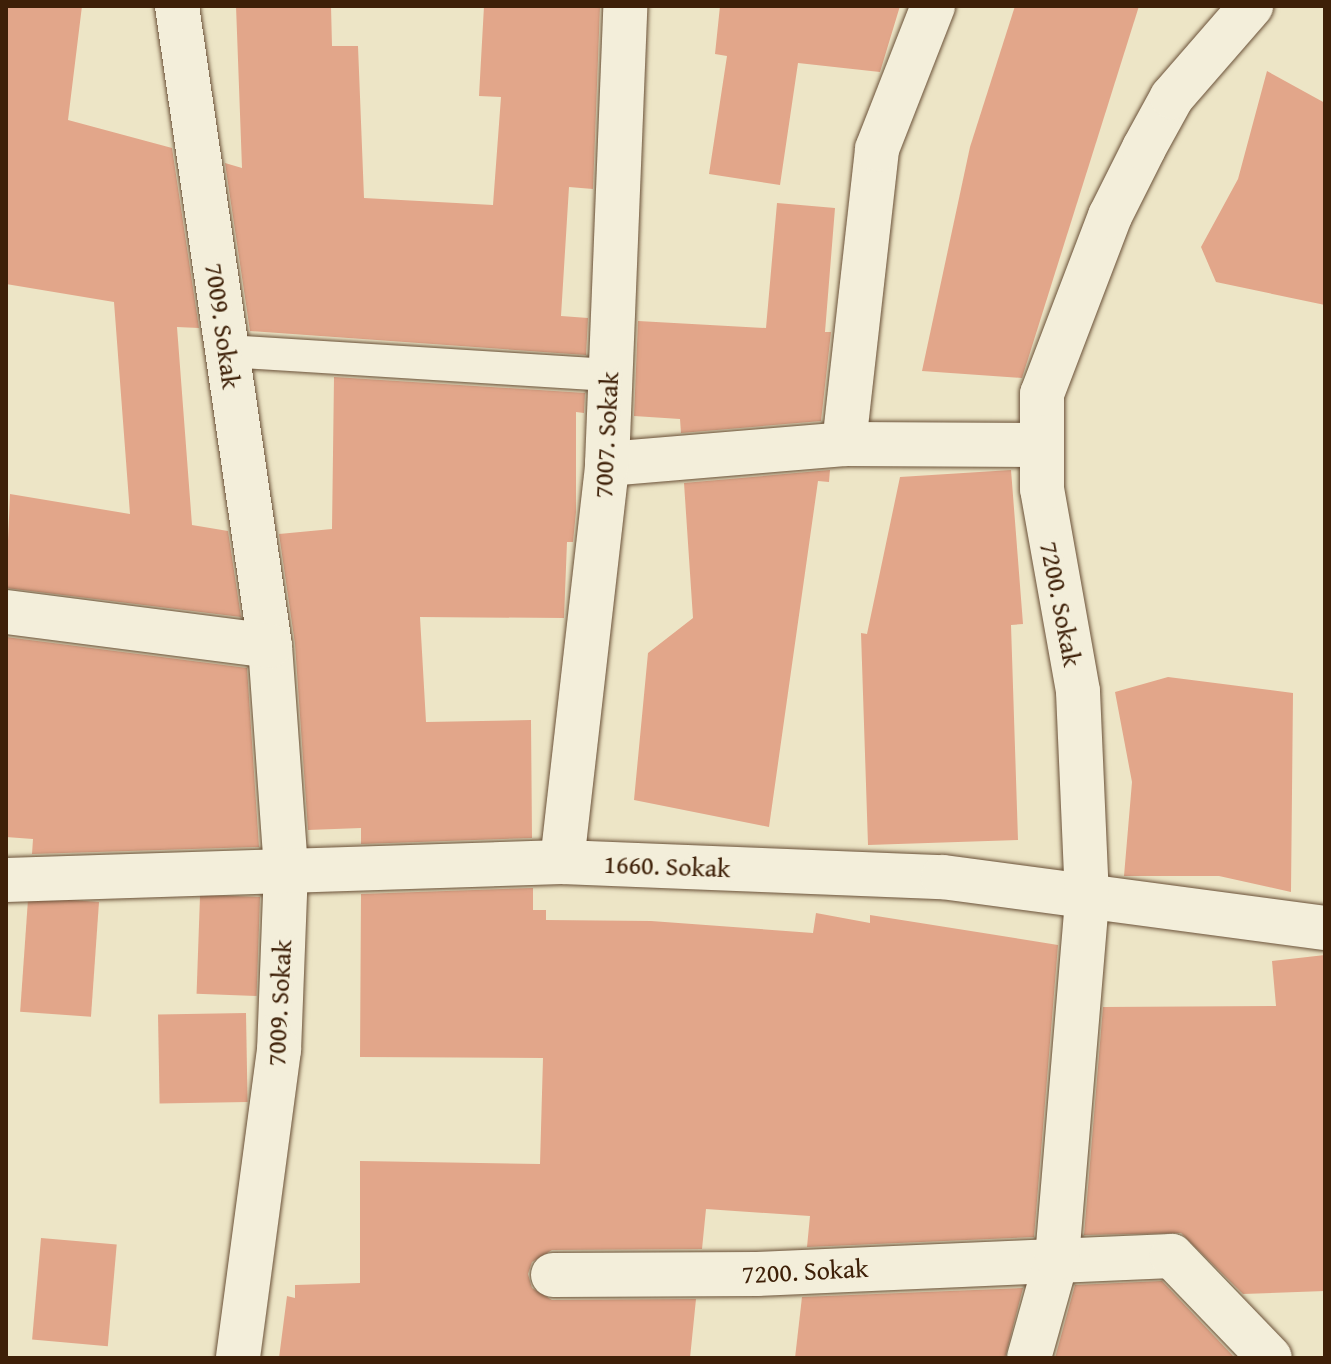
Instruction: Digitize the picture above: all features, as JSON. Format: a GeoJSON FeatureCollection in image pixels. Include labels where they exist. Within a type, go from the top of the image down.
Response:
{"type":"FeatureCollection","features":[{"type":"Feature","properties":{"kind":"street","name":"7009. Sokak"},"geometry":{"type":"LineString","coordinates":[[177,6],[270,646],[286,869],[279,1050],[238,1358]]}},
{"type":"Feature","properties":{"kind":"street","name":"7007. Sokak"},"geometry":{"type":"LineString","coordinates":[[562,862],[607,464],[625,6]]}},
{"type":"Feature","properties":{"kind":"street"},"geometry":{"type":"LineString","coordinates":[[844,444],[877,149],[933,6]]}},
{"type":"Feature","properties":{"kind":"street","name":"7200. Sokak"},"geometry":{"type":"LineString","coordinates":[[1029,1358],[1057,1258],[1087,898],[1078,691],[1054,579],[1038,445],[1042,394],[1110,216],[1172,97],[1251,6]]}},
{"type":"Feature","properties":{"kind":"street"},"geometry":{"type":"LineString","coordinates":[[607,464],[844,444],[1038,445]]}},
{"type":"Feature","properties":{"kind":"street"},"geometry":{"type":"LineString","coordinates":[[6,612],[270,646]]}},
{"type":"Feature","properties":{"kind":"street","name":"1660. Sokak"},"geometry":{"type":"LineString","coordinates":[[6,880],[562,862],[943,877],[1325,928]]}},
{"type":"Feature","properties":{"kind":"street","name":"7200. Sokak"},"geometry":{"type":"LineString","coordinates":[[553,1275],[757,1274],[1057,1258],[1172,1256],[1270,1358]]}},
{"type":"Feature","properties":{"kind":"lane"},"geometry":{"type":"LineString","coordinates":[[227,351],[609,375]]}},
{"type":"Feature","properties":{"kind":"building"},"geometry":{"type":"Polygon","coordinates":[[[6,6],[82,6],[68,120],[172,148],[199,328],[177,327],[192,525],[228,531],[241,617],[6,588],[10,494],[130,514],[114,302],[6,284],[6,6]]]}},
{"type":"Feature","properties":{"kind":"building"},"geometry":{"type":"Polygon","coordinates":[[[236,6],[331,6],[332,46],[358,46],[364,198],[493,205],[501,97],[479,96],[484,6],[600,6],[593,189],[569,187],[561,316],[588,318],[586,355],[250,331],[225,163],[242,168],[236,6]]]}},
{"type":"Feature","properties":{"kind":"building"},"geometry":{"type":"Polygon","coordinates":[[[720,6],[900,6],[880,72],[798,63],[780,185],[709,174],[727,56],[715,54],[720,6]]]}},
{"type":"Feature","properties":{"kind":"building"},"geometry":{"type":"Polygon","coordinates":[[[1015,6],[1139,6],[1022,378],[922,371],[970,147],[1015,6]]]}},
{"type":"Feature","properties":{"kind":"building"},"geometry":{"type":"Polygon","coordinates":[[[1267,71],[1325,103],[1325,305],[1216,282],[1201,247],[1238,179],[1267,71]]]}},
{"type":"Feature","properties":{"kind":"building"},"geometry":{"type":"Polygon","coordinates":[[[777,203],[835,208],[825,332],[831,332],[821,421],[681,433],[680,419],[634,416],[638,321],[766,328],[777,203]]]}},
{"type":"Feature","properties":{"kind":"building"},"geometry":{"type":"Polygon","coordinates":[[[334,377],[585,393],[584,413],[576,412],[576,512],[573,542],[567,542],[564,618],[420,617],[426,722],[531,720],[532,838],[361,844],[361,828],[308,830],[295,644],[279,534],[332,529],[334,377]]]}},
{"type":"Feature","properties":{"kind":"building"},"geometry":{"type":"Polygon","coordinates":[[[830,470],[829,482],[818,481],[769,827],[634,800],[648,653],[693,618],[684,483],[830,470]]]}},
{"type":"Feature","properties":{"kind":"building"},"geometry":{"type":"Polygon","coordinates":[[[1011,470],[1023,624],[1011,625],[1018,840],[868,845],[861,633],[867,634],[900,477],[1011,470]]]}},
{"type":"Feature","properties":{"kind":"building"},"geometry":{"type":"Polygon","coordinates":[[[6,637],[247,668],[259,847],[32,854],[33,839],[6,837],[6,637]]]}},
{"type":"Feature","properties":{"kind":"building"},"geometry":{"type":"Polygon","coordinates":[[[1168,677],[1293,693],[1291,892],[1219,876],[1124,876],[1132,782],[1115,692],[1168,677]]]}},
{"type":"Feature","properties":{"kind":"building"},"geometry":{"type":"Polygon","coordinates":[[[533,888],[533,910],[546,910],[546,920],[651,921],[813,933],[816,913],[870,923],[870,915],[1058,945],[1034,1237],[807,1247],[810,1216],[706,1209],[702,1249],[552,1250],[532,1262],[528,1274],[532,1288],[552,1300],[696,1299],[690,1358],[279,1358],[287,1296],[295,1298],[295,1285],[360,1283],[360,1161],[540,1164],[543,1058],[360,1057],[361,894],[533,888]]]}},
{"type":"Feature","properties":{"kind":"building"},"geometry":{"type":"Polygon","coordinates":[[[200,895],[260,897],[257,996],[197,994],[200,895]]]}},
{"type":"Feature","properties":{"kind":"building"},"geometry":{"type":"Polygon","coordinates":[[[28,897],[99,902],[91,1017],[20,1012],[28,897]]]}},
{"type":"Feature","properties":{"kind":"building"},"geometry":{"type":"Polygon","coordinates":[[[1325,955],[1325,1291],[1243,1294],[1181,1233],[1084,1235],[1103,1007],[1276,1006],[1272,961],[1325,955]]]}},
{"type":"Feature","properties":{"kind":"building"},"geometry":{"type":"Polygon","coordinates":[[[246,1013],[248,1102],[160,1104],[158,1015],[246,1013]]]}},
{"type":"Feature","properties":{"kind":"building"},"geometry":{"type":"Polygon","coordinates":[[[41,1238],[117,1245],[108,1346],[32,1340],[41,1238]]]}},
{"type":"Feature","properties":{"kind":"building"},"geometry":{"type":"Polygon","coordinates":[[[1162,1281],[1235,1358],[1055,1358],[1075,1285],[1162,1281]]]}},
{"type":"Feature","properties":{"kind":"building"},"geometry":{"type":"Polygon","coordinates":[[[1023,1288],[1005,1358],[795,1358],[802,1297],[1023,1288]]]}}]}
